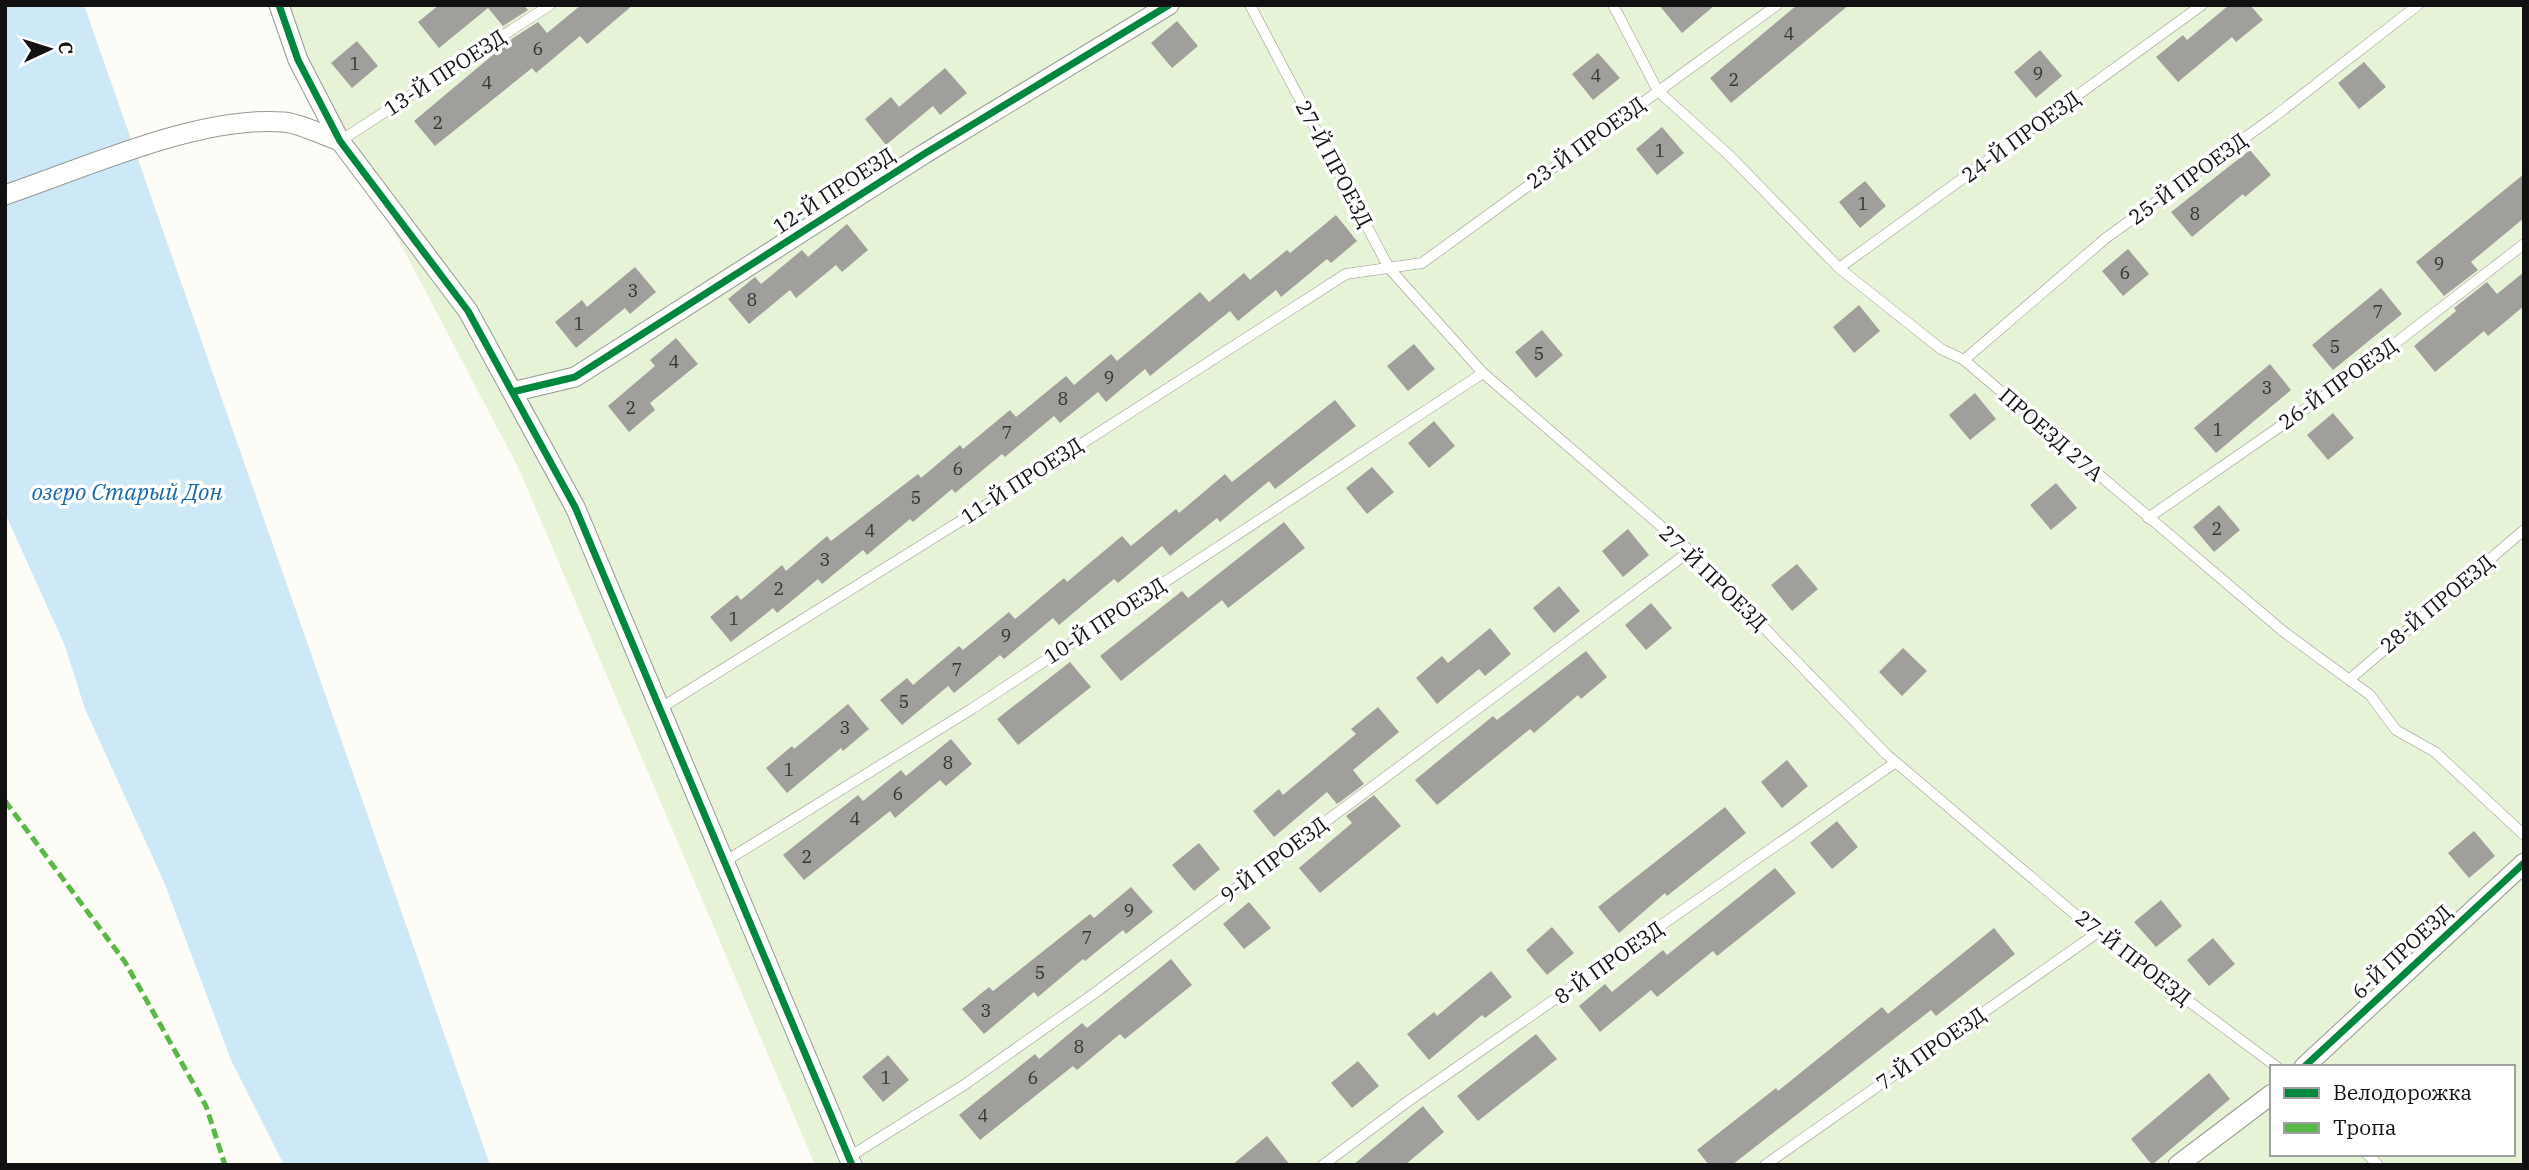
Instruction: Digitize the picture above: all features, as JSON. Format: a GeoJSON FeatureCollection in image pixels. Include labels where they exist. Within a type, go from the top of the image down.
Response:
{"type":"FeatureCollection","features":[{"type":"Feature","properties":{"kind":"street"},"geometry":{"type":"LineString","coordinates":[[279,5],[298,60],[340,141],[468,311],[575,507],[851,1161]]}},
{"type":"Feature","properties":{"kind":"street","name":"12-Й ПРОЕЗД"},"geometry":{"type":"LineString","coordinates":[[512,392],[575,377],[924,154],[1169,5]]}},
{"type":"Feature","properties":{"kind":"street"},"geometry":{"type":"LineString","coordinates":[[5,195],[192,132],[240,122],[286,122],[340,141]]}},
{"type":"Feature","properties":{"kind":"street","name":"6-Й ПРОЕЗД"},"geometry":{"type":"LineString","coordinates":[[2306,1065],[2524,863]]}},
{"type":"Feature","properties":{"kind":"street"},"geometry":{"type":"LineString","coordinates":[[2178,1165],[2270,1096]]}},
{"type":"Feature","properties":{"kind":"lane","name":"13-Й ПРОЕЗД"},"geometry":{"type":"LineString","coordinates":[[340,141],[551,5]]}},
{"type":"Feature","properties":{"kind":"lane","name":"27-Й ПРОЕЗД"},"geometry":{"type":"LineString","coordinates":[[1250,5],[1389,268],[1483,373],[1690,551],[1896,762],[2097,933],[2274,1065]]}},
{"type":"Feature","properties":{"kind":"lane","name":"ПРОЕЗД 27А"},"geometry":{"type":"LineString","coordinates":[[1613,5],[1658,90],[1731,156],[1839,268],[1941,349],[1964,360],[2284,632],[2370,695],[2396,730],[2435,752],[2524,835]]}},
{"type":"Feature","properties":{"kind":"lane","name":"23-Й ПРОЕЗД"},"geometry":{"type":"LineString","coordinates":[[1389,268],[1422,263],[1777,5]]}},
{"type":"Feature","properties":{"kind":"lane","name":"24-Й ПРОЕЗД"},"geometry":{"type":"LineString","coordinates":[[1839,268],[2202,5]]}},
{"type":"Feature","properties":{"kind":"lane","name":"25-Й ПРОЕЗД"},"geometry":{"type":"LineString","coordinates":[[1964,360],[2106,238],[2275,116],[2418,5]]}},
{"type":"Feature","properties":{"kind":"lane","name":"26-Й ПРОЕЗД"},"geometry":{"type":"LineString","coordinates":[[2148,518],[2350,379],[2524,244]]}},
{"type":"Feature","properties":{"kind":"lane","name":"11-Й ПРОЕЗД"},"geometry":{"type":"LineString","coordinates":[[659,709],[983,507],[1346,274],[1389,268]]}},
{"type":"Feature","properties":{"kind":"lane","name":"10-Й ПРОЕЗД"},"geometry":{"type":"LineString","coordinates":[[723,863],[970,710],[1483,373]]}},
{"type":"Feature","properties":{"kind":"lane","name":"28-Й ПРОЕЗД"},"geometry":{"type":"LineString","coordinates":[[2350,679],[2524,530]]}},
{"type":"Feature","properties":{"kind":"lane","name":"9-Й ПРОЕЗД"},"geometry":{"type":"LineString","coordinates":[[851,1161],[964,1086],[1081,1002],[1690,551]]}},
{"type":"Feature","properties":{"kind":"lane","name":"8-Й ПРОЕЗД"},"geometry":{"type":"LineString","coordinates":[[1323,1165],[1407,1102],[1896,762]]}},
{"type":"Feature","properties":{"kind":"lane","name":"7-Й ПРОЕЗД"},"geometry":{"type":"LineString","coordinates":[[1765,1165],[2097,933]]}},
{"type":"Feature","properties":{"kind":"green space"},"geometry":{"type":"Polygon","coordinates":[[[275,5],[2524,5],[2524,1165],[815,1165],[519,469],[275,5]]]}},
{"type":"Feature","properties":{"kind":"water","name":"озеро Старый Дон"},"geometry":{"type":"Polygon","coordinates":[[[5,5],[84,5],[490,1165],[284,1165],[231,1060],[164,882],[85,709],[65,646],[5,513],[5,5]]]}},
{"type":"Feature","properties":{"kind":"building"},"geometry":{"type":"Polygon","coordinates":[[[439,5],[524,5],[528,10],[503,26],[488,8],[439,48],[418,22],[439,5]]]}},
{"type":"Feature","properties":{"kind":"building"},"geometry":{"type":"Polygon","coordinates":[[[581,5],[633,5],[587,44],[580,36],[536,73],[532,68],[435,146],[414,121],[513,38],[538,22],[547,33],[581,5]]]}},
{"type":"Feature","properties":{"kind":"building"},"geometry":{"type":"Polygon","coordinates":[[[1659,5],[1715,5],[1682,33],[1659,5]]]}},
{"type":"Feature","properties":{"kind":"building"},"geometry":{"type":"Polygon","coordinates":[[[1797,5],[1849,5],[1731,103],[1710,78],[1797,5]]]}},
{"type":"Feature","properties":{"kind":"building"},"geometry":{"type":"Polygon","coordinates":[[[2229,5],[2250,5],[2263,20],[2236,42],[2232,37],[2178,82],[2156,57],[2183,35],[2187,40],[2229,5]]]}},
{"type":"Feature","properties":{"kind":"building"},"geometry":{"type":"Polygon","coordinates":[[[1177,21],[1198,46],[1172,68],[1151,43],[1177,21]]]}},
{"type":"Feature","properties":{"kind":"building"},"geometry":{"type":"Polygon","coordinates":[[[357,41],[378,66],[352,88],[331,63],[357,41]]]}},
{"type":"Feature","properties":{"kind":"building"},"geometry":{"type":"Polygon","coordinates":[[[2040,50],[2062,76],[2036,98],[2014,72],[2040,50]]]}},
{"type":"Feature","properties":{"kind":"building"},"geometry":{"type":"Polygon","coordinates":[[[1598,53],[1620,78],[1593,100],[1572,74],[1598,53]]]}},
{"type":"Feature","properties":{"kind":"building"},"geometry":{"type":"Polygon","coordinates":[[[2364,62],[2386,87],[2359,109],[2338,83],[2364,62]]]}},
{"type":"Feature","properties":{"kind":"building"},"geometry":{"type":"Polygon","coordinates":[[[945,68],[967,93],[940,115],[933,106],[886,145],[865,119],[891,97],[899,107],[945,68]]]}},
{"type":"Feature","properties":{"kind":"building"},"geometry":{"type":"Polygon","coordinates":[[[1662,127],[1684,153],[1657,175],[1636,149],[1662,127]]]}},
{"type":"Feature","properties":{"kind":"building"},"geometry":{"type":"Polygon","coordinates":[[[2250,150],[2271,175],[2245,197],[2243,194],[2192,237],[2171,212],[2250,150]]]}},
{"type":"Feature","properties":{"kind":"building"},"geometry":{"type":"Polygon","coordinates":[[[2524,174],[2524,218],[2471,262],[2478,270],[2444,296],[2416,262],[2524,174]]]}},
{"type":"Feature","properties":{"kind":"building"},"geometry":{"type":"Polygon","coordinates":[[[1865,181],[1886,206],[1860,228],[1839,202],[1865,181]]]}},
{"type":"Feature","properties":{"kind":"building"},"geometry":{"type":"Polygon","coordinates":[[[1336,215],[1357,241],[1331,263],[1327,259],[1281,297],[1276,290],[1238,321],[1230,311],[1150,376],[1145,369],[1106,402],[1098,392],[1060,423],[1054,416],[1005,457],[1002,454],[955,493],[952,489],[913,522],[910,519],[867,555],[863,550],[822,584],[818,579],[777,613],[773,608],[731,642],[710,617],[737,595],[741,600],[782,565],[786,571],[827,536],[831,541],[918,474],[921,478],[960,445],[963,449],[1010,410],[1016,417],[1066,376],[1074,385],[1111,354],[1117,361],[1200,292],[1209,302],[1244,273],[1250,280],[1287,250],[1290,253],[1336,215]]]}},
{"type":"Feature","properties":{"kind":"building"},"geometry":{"type":"Polygon","coordinates":[[[847,224],[868,250],[842,272],[836,265],[796,298],[790,290],[749,324],[728,299],[755,277],[761,284],[802,250],[808,257],[847,224]]]}},
{"type":"Feature","properties":{"kind":"building"},"geometry":{"type":"Polygon","coordinates":[[[2128,249],[2149,274],[2123,296],[2102,271],[2128,249]]]}},
{"type":"Feature","properties":{"kind":"building"},"geometry":{"type":"Polygon","coordinates":[[[635,267],[656,292],[630,314],[625,308],[576,348],[555,322],[582,300],[587,307],[635,267]]]}},
{"type":"Feature","properties":{"kind":"building"},"geometry":{"type":"Polygon","coordinates":[[[2524,272],[2524,306],[2488,336],[2484,331],[2435,372],[2414,346],[2456,311],[2454,308],[2487,282],[2497,294],[2524,272]]]}},
{"type":"Feature","properties":{"kind":"building"},"geometry":{"type":"Polygon","coordinates":[[[2381,288],[2402,314],[2333,370],[2312,345],[2381,288]]]}},
{"type":"Feature","properties":{"kind":"building"},"geometry":{"type":"Polygon","coordinates":[[[1859,305],[1880,331],[1854,353],[1833,327],[1859,305]]]}},
{"type":"Feature","properties":{"kind":"building"},"geometry":{"type":"Polygon","coordinates":[[[1542,330],[1563,355],[1536,378],[1515,352],[1542,330]]]}},
{"type":"Feature","properties":{"kind":"building"},"geometry":{"type":"Polygon","coordinates":[[[676,338],[698,364],[650,403],[655,410],[629,432],[608,406],[655,366],[650,360],[676,338]]]}},
{"type":"Feature","properties":{"kind":"building"},"geometry":{"type":"Polygon","coordinates":[[[1414,344],[1435,369],[1408,391],[1387,366],[1414,344]]]}},
{"type":"Feature","properties":{"kind":"building"},"geometry":{"type":"Polygon","coordinates":[[[2270,364],[2291,390],[2216,453],[2194,428],[2270,364]]]}},
{"type":"Feature","properties":{"kind":"building"},"geometry":{"type":"Polygon","coordinates":[[[1975,393],[1996,419],[1970,440],[1949,415],[1975,393]]]}},
{"type":"Feature","properties":{"kind":"building"},"geometry":{"type":"Polygon","coordinates":[[[1335,400],[1356,426],[1275,489],[1269,481],[1220,522],[1217,518],[1170,556],[1162,546],[1118,583],[1114,579],[1059,625],[1053,618],[1004,659],[1000,655],[954,693],[948,686],[902,725],[880,700],[907,678],[913,685],[959,646],[963,650],[1009,612],[1015,619],[1064,578],[1067,582],[1122,536],[1131,546],[1176,509],[1179,513],[1225,474],[1232,482],[1335,400]]]}},
{"type":"Feature","properties":{"kind":"building"},"geometry":{"type":"Polygon","coordinates":[[[2333,413],[2354,438],[2328,460],[2307,435],[2333,413]]]}},
{"type":"Feature","properties":{"kind":"building"},"geometry":{"type":"Polygon","coordinates":[[[1434,421],[1455,446],[1429,468],[1408,443],[1434,421]]]}},
{"type":"Feature","properties":{"kind":"building"},"geometry":{"type":"Polygon","coordinates":[[[1372,467],[1394,492],[1367,514],[1346,488],[1372,467]]]}},
{"type":"Feature","properties":{"kind":"building"},"geometry":{"type":"Polygon","coordinates":[[[2056,483],[2077,508],[2051,530],[2030,505],[2056,483]]]}},
{"type":"Feature","properties":{"kind":"building"},"geometry":{"type":"Polygon","coordinates":[[[2219,505],[2240,530],[2214,552],[2193,527],[2219,505]]]}},
{"type":"Feature","properties":{"kind":"building"},"geometry":{"type":"Polygon","coordinates":[[[1284,522],[1305,548],[1228,608],[1222,600],[1121,681],[1100,656],[1182,591],[1188,598],[1284,522]]]}},
{"type":"Feature","properties":{"kind":"building"},"geometry":{"type":"Polygon","coordinates":[[[1628,529],[1649,555],[1623,577],[1602,551],[1628,529]]]}},
{"type":"Feature","properties":{"kind":"building"},"geometry":{"type":"Polygon","coordinates":[[[1797,564],[1818,589],[1792,611],[1771,585],[1797,564]]]}},
{"type":"Feature","properties":{"kind":"building"},"geometry":{"type":"Polygon","coordinates":[[[1559,586],[1580,611],[1554,633],[1533,608],[1559,586]]]}},
{"type":"Feature","properties":{"kind":"building"},"geometry":{"type":"Polygon","coordinates":[[[1651,603],[1672,628],[1646,650],[1625,625],[1651,603]]]}},
{"type":"Feature","properties":{"kind":"building"},"geometry":{"type":"Polygon","coordinates":[[[1490,628],[1511,654],[1485,676],[1479,669],[1437,704],[1416,678],[1442,656],[1448,663],[1490,628]]]}},
{"type":"Feature","properties":{"kind":"building"},"geometry":{"type":"Polygon","coordinates":[[[1903,648],[1927,671],[1902,696],[1879,672],[1903,648]]]}},
{"type":"Feature","properties":{"kind":"building"},"geometry":{"type":"Polygon","coordinates":[[[1586,651],[1607,677],[1581,699],[1578,695],[1534,733],[1530,729],[1437,805],[1415,780],[1493,716],[1497,720],[1586,651]]]}},
{"type":"Feature","properties":{"kind":"building"},"geometry":{"type":"Polygon","coordinates":[[[1070,662],[1091,687],[1018,745],[997,719],[1070,662]]]}},
{"type":"Feature","properties":{"kind":"building"},"geometry":{"type":"Polygon","coordinates":[[[848,704],[869,729],[843,751],[841,748],[787,793],[766,768],[792,746],[794,749],[848,704]]]}},
{"type":"Feature","properties":{"kind":"building"},"geometry":{"type":"Polygon","coordinates":[[[1378,707],[1399,732],[1353,770],[1364,784],[1337,804],[1327,792],[1274,837],[1253,811],[1279,789],[1283,795],[1356,734],[1351,729],[1378,707]]]}},
{"type":"Feature","properties":{"kind":"building"},"geometry":{"type":"Polygon","coordinates":[[[951,739],[972,764],[946,786],[940,780],[895,818],[890,811],[804,880],[783,855],[858,795],[863,801],[901,770],[906,776],[951,739]]]}},
{"type":"Feature","properties":{"kind":"building"},"geometry":{"type":"Polygon","coordinates":[[[1787,760],[1808,786],[1782,808],[1761,782],[1787,760]]]}},
{"type":"Feature","properties":{"kind":"building"},"geometry":{"type":"Polygon","coordinates":[[[1374,795],[1401,826],[1320,893],[1299,868],[1352,823],[1346,816],[1374,795]]]}},
{"type":"Feature","properties":{"kind":"building"},"geometry":{"type":"Polygon","coordinates":[[[1725,807],[1746,833],[1667,896],[1665,893],[1619,933],[1598,907],[1725,807]]]}},
{"type":"Feature","properties":{"kind":"building"},"geometry":{"type":"Polygon","coordinates":[[[1837,821],[1858,847],[1832,869],[1810,843],[1837,821]]]}},
{"type":"Feature","properties":{"kind":"building"},"geometry":{"type":"Polygon","coordinates":[[[2474,831],[2495,856],[2469,878],[2448,853],[2474,831]]]}},
{"type":"Feature","properties":{"kind":"building"},"geometry":{"type":"Polygon","coordinates":[[[1199,843],[1220,869],[1194,891],[1172,865],[1199,843]]]}},
{"type":"Feature","properties":{"kind":"building"},"geometry":{"type":"Polygon","coordinates":[[[1775,868],[1796,893],[1717,956],[1713,951],[1657,997],[1651,990],[1600,1032],[1579,1006],[1605,984],[1612,992],[1663,950],[1667,955],[1775,868]]]}},
{"type":"Feature","properties":{"kind":"building"},"geometry":{"type":"Polygon","coordinates":[[[1131,887],[1153,912],[1126,934],[1123,930],[1038,997],[1034,992],[984,1034],[962,1009],[989,987],[993,991],[1090,914],[1094,918],[1131,887]]]}},
{"type":"Feature","properties":{"kind":"building"},"geometry":{"type":"Polygon","coordinates":[[[2161,900],[2182,926],[2156,947],[2134,922],[2161,900]]]}},
{"type":"Feature","properties":{"kind":"building"},"geometry":{"type":"Polygon","coordinates":[[[1249,902],[1271,928],[1244,949],[1223,924],[1249,902]]]}},
{"type":"Feature","properties":{"kind":"building"},"geometry":{"type":"Polygon","coordinates":[[[1552,927],[1574,953],[1547,975],[1526,950],[1552,927]]]}},
{"type":"Feature","properties":{"kind":"building"},"geometry":{"type":"Polygon","coordinates":[[[1994,928],[2015,954],[1936,1016],[1931,1010],[1732,1165],[1709,1165],[1697,1150],[1776,1088],[1778,1091],[1882,1007],[1888,1014],[1994,928]]]}},
{"type":"Feature","properties":{"kind":"building"},"geometry":{"type":"Polygon","coordinates":[[[2213,938],[2235,964],[2209,986],[2187,960],[2213,938]]]}},
{"type":"Feature","properties":{"kind":"building"},"geometry":{"type":"Polygon","coordinates":[[[1171,959],[1192,985],[1125,1039],[1120,1034],[1077,1070],[1073,1066],[980,1140],[959,1115],[1035,1054],[1039,1059],[1082,1023],[1087,1028],[1171,959]]]}},
{"type":"Feature","properties":{"kind":"building"},"geometry":{"type":"Polygon","coordinates":[[[1491,971],[1512,997],[1485,1018],[1482,1015],[1429,1060],[1407,1034],[1434,1012],[1437,1016],[1491,971]]]}},
{"type":"Feature","properties":{"kind":"building"},"geometry":{"type":"Polygon","coordinates":[[[1536,1034],[1557,1059],[1478,1121],[1457,1096],[1536,1034]]]}},
{"type":"Feature","properties":{"kind":"building"},"geometry":{"type":"Polygon","coordinates":[[[888,1055],[909,1080],[883,1102],[862,1077],[888,1055]]]}},
{"type":"Feature","properties":{"kind":"building"},"geometry":{"type":"Polygon","coordinates":[[[1358,1061],[1379,1086],[1352,1108],[1331,1083],[1358,1061]]]}},
{"type":"Feature","properties":{"kind":"building"},"geometry":{"type":"Polygon","coordinates":[[[2209,1073],[2230,1099],[2152,1165],[2131,1139],[2209,1073]]]}},
{"type":"Feature","properties":{"kind":"building"},"geometry":{"type":"Polygon","coordinates":[[[1423,1106],[1444,1132],[1405,1165],[1353,1165],[1423,1106]]]}},
{"type":"Feature","properties":{"kind":"building"},"geometry":{"type":"Polygon","coordinates":[[[1267,1136],[1290,1165],[1232,1165],[1267,1136]]]}},
{"type":"Feature","properties":{"kind":"marked path"},"geometry":{"type":"LineString","coordinates":[[5,801],[125,962],[206,1106],[225,1165]]}},
{"type":"Feature","properties":{"kind":"cycle path"},"geometry":{"type":"LineString","coordinates":[[279,5],[298,60],[340,141],[468,311],[575,507],[852,1165]]}},
{"type":"Feature","properties":{"kind":"cycle path"},"geometry":{"type":"LineString","coordinates":[[512,392],[575,377],[924,154],[1169,5]]}},
{"type":"Feature","properties":{"kind":"cycle path"},"geometry":{"type":"LineString","coordinates":[[2306,1065],[2524,863]]}}]}
